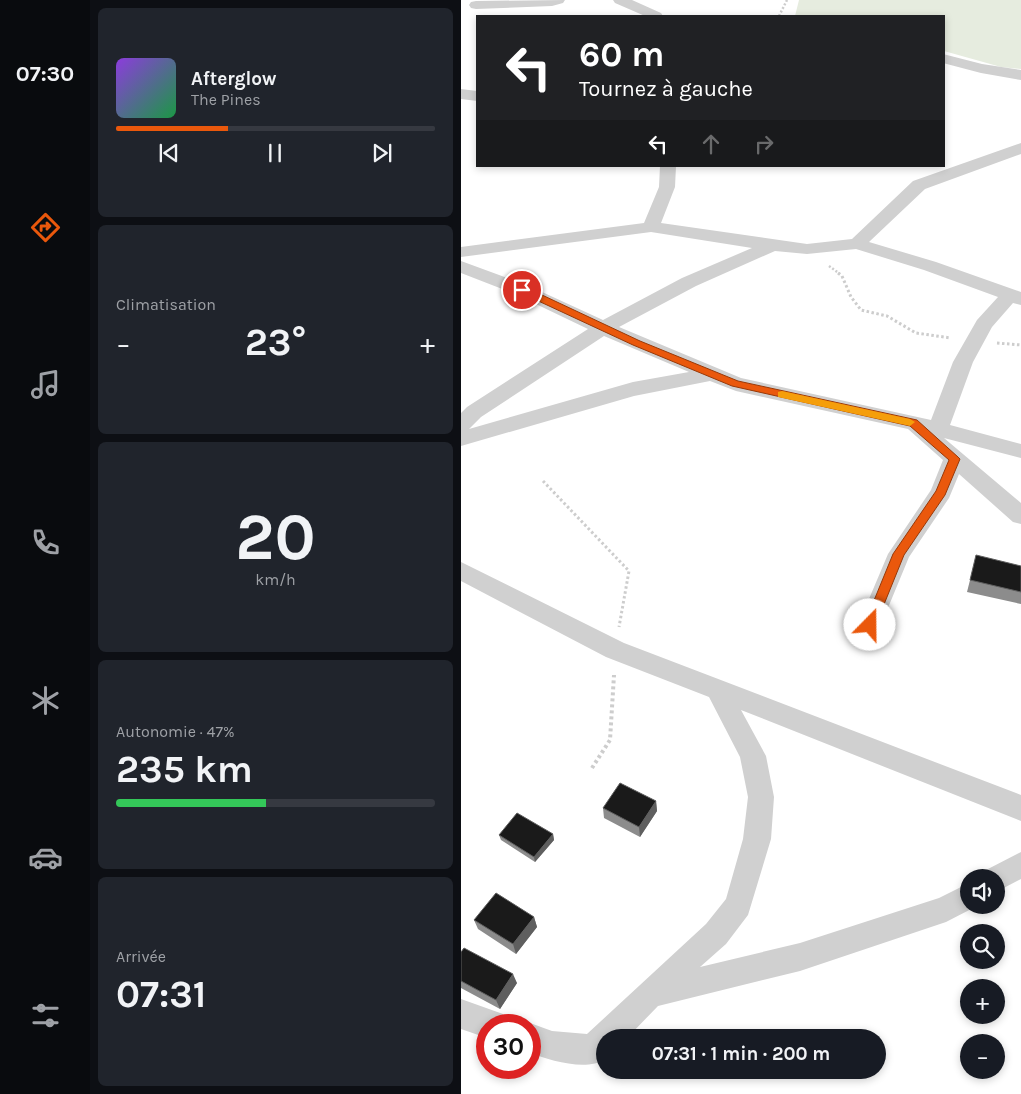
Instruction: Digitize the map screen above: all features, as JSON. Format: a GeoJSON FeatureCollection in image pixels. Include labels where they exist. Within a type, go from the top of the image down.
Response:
{"type":"FeatureCollection","features":[{"type":"Feature","properties":{"kind":"street"},"geometry":{"type":"LineString","coordinates":[[477,5],[552,2],[557,0]]}},
{"type":"Feature","properties":{"kind":"street"},"geometry":{"type":"LineString","coordinates":[[620,0],[654,15]]}},
{"type":"Feature","properties":{"kind":"street"},"geometry":{"type":"LineString","coordinates":[[945,59],[981,68],[1021,75]]}},
{"type":"Feature","properties":{"kind":"street"},"geometry":{"type":"LineString","coordinates":[[461,94],[476,96]]}},
{"type":"Feature","properties":{"kind":"street"},"geometry":{"type":"LineString","coordinates":[[857,244],[919,185],[1021,148]]}},
{"type":"Feature","properties":{"kind":"street"},"geometry":{"type":"LineString","coordinates":[[651,227],[667,187],[668,167]]}},
{"type":"Feature","properties":{"kind":"street"},"geometry":{"type":"LineString","coordinates":[[461,252],[651,227],[807,250],[857,244],[929,266],[1015,297],[984,324],[974,341],[963,362],[938,429]]}},
{"type":"Feature","properties":{"kind":"street"},"geometry":{"type":"LineString","coordinates":[[461,425],[474,412],[603,328],[689,282],[773,245]]}},
{"type":"Feature","properties":{"kind":"street"},"geometry":{"type":"LineString","coordinates":[[461,267],[522,290],[603,328],[736,384],[914,423],[1021,451]]}},
{"type":"Feature","properties":{"kind":"street"},"geometry":{"type":"LineString","coordinates":[[461,439],[633,389],[711,374]]}},
{"type":"Feature","properties":{"kind":"street"},"geometry":{"type":"LineString","coordinates":[[914,423],[954,459],[1013,507],[1021,516]]}},
{"type":"Feature","properties":{"kind":"street"},"geometry":{"type":"LineString","coordinates":[[870,625],[899,554],[941,492],[954,459]]}},
{"type":"Feature","properties":{"kind":"street"},"geometry":{"type":"LineString","coordinates":[[461,571],[615,650],[1017,804]]}},
{"type":"Feature","properties":{"kind":"street"},"geometry":{"type":"LineString","coordinates":[[614,1029],[716,934],[739,906],[757,839],[761,797],[753,756],[717,690]]}},
{"type":"Feature","properties":{"kind":"street"},"geometry":{"type":"LineString","coordinates":[[1005,874],[1021,864]]}},
{"type":"Feature","properties":{"kind":"street"},"geometry":{"type":"LineString","coordinates":[[650,994],[800,957],[946,909],[960,901]]}},
{"type":"Feature","properties":{"kind":"street"},"geometry":{"type":"LineString","coordinates":[[461,1014],[476,1019]]}},
{"type":"Feature","properties":{"kind":"street"},"geometry":{"type":"LineString","coordinates":[[541,1042],[552,1046],[592,1050],[596,1046]]}},
{"type":"Feature","properties":{"kind":"path"},"geometry":{"type":"LineString","coordinates":[[780,15],[787,0]]}},
{"type":"Feature","properties":{"kind":"path"},"geometry":{"type":"LineString","coordinates":[[807,250],[842,276],[861,310],[887,316],[916,333],[1021,345]]}},
{"type":"Feature","properties":{"kind":"shaded area"},"geometry":{"type":"Polygon","coordinates":[[[799,0],[1021,0],[1021,69],[1001,67],[945,51],[945,15],[795,15],[799,0]]]}},
{"type":"Feature","properties":{"kind":"building"},"geometry":{"type":"Polygon","coordinates":[[[976,555],[1021,566],[1021,592],[970,580],[976,555]]]}},
{"type":"Feature","properties":{"kind":"building"},"geometry":{"type":"Polygon","coordinates":[[[620,783],[656,801],[639,827],[603,808],[620,783]]]}},
{"type":"Feature","properties":{"kind":"building"},"geometry":{"type":"Polygon","coordinates":[[[517,813],[553,834],[534,857],[499,835],[517,813]]]}},
{"type":"Feature","properties":{"kind":"building"},"geometry":{"type":"Polygon","coordinates":[[[496,893],[534,917],[513,944],[474,920],[496,893]]]}},
{"type":"Feature","properties":{"kind":"building"},"geometry":{"type":"Polygon","coordinates":[[[464,948],[513,974],[496,1000],[461,981],[461,952],[464,948]]]}},
{"type":"Feature","properties":{"kind":"slow traffic"},"geometry":{"type":"LineString","coordinates":[[782,394],[910,422]]}},
{"type":"Feature","properties":{"kind":"route"},"geometry":{"type":"LineString","coordinates":[[522,290],[636,343],[736,384],[914,423],[954,459],[941,492],[899,554],[870,625]]}}]}
